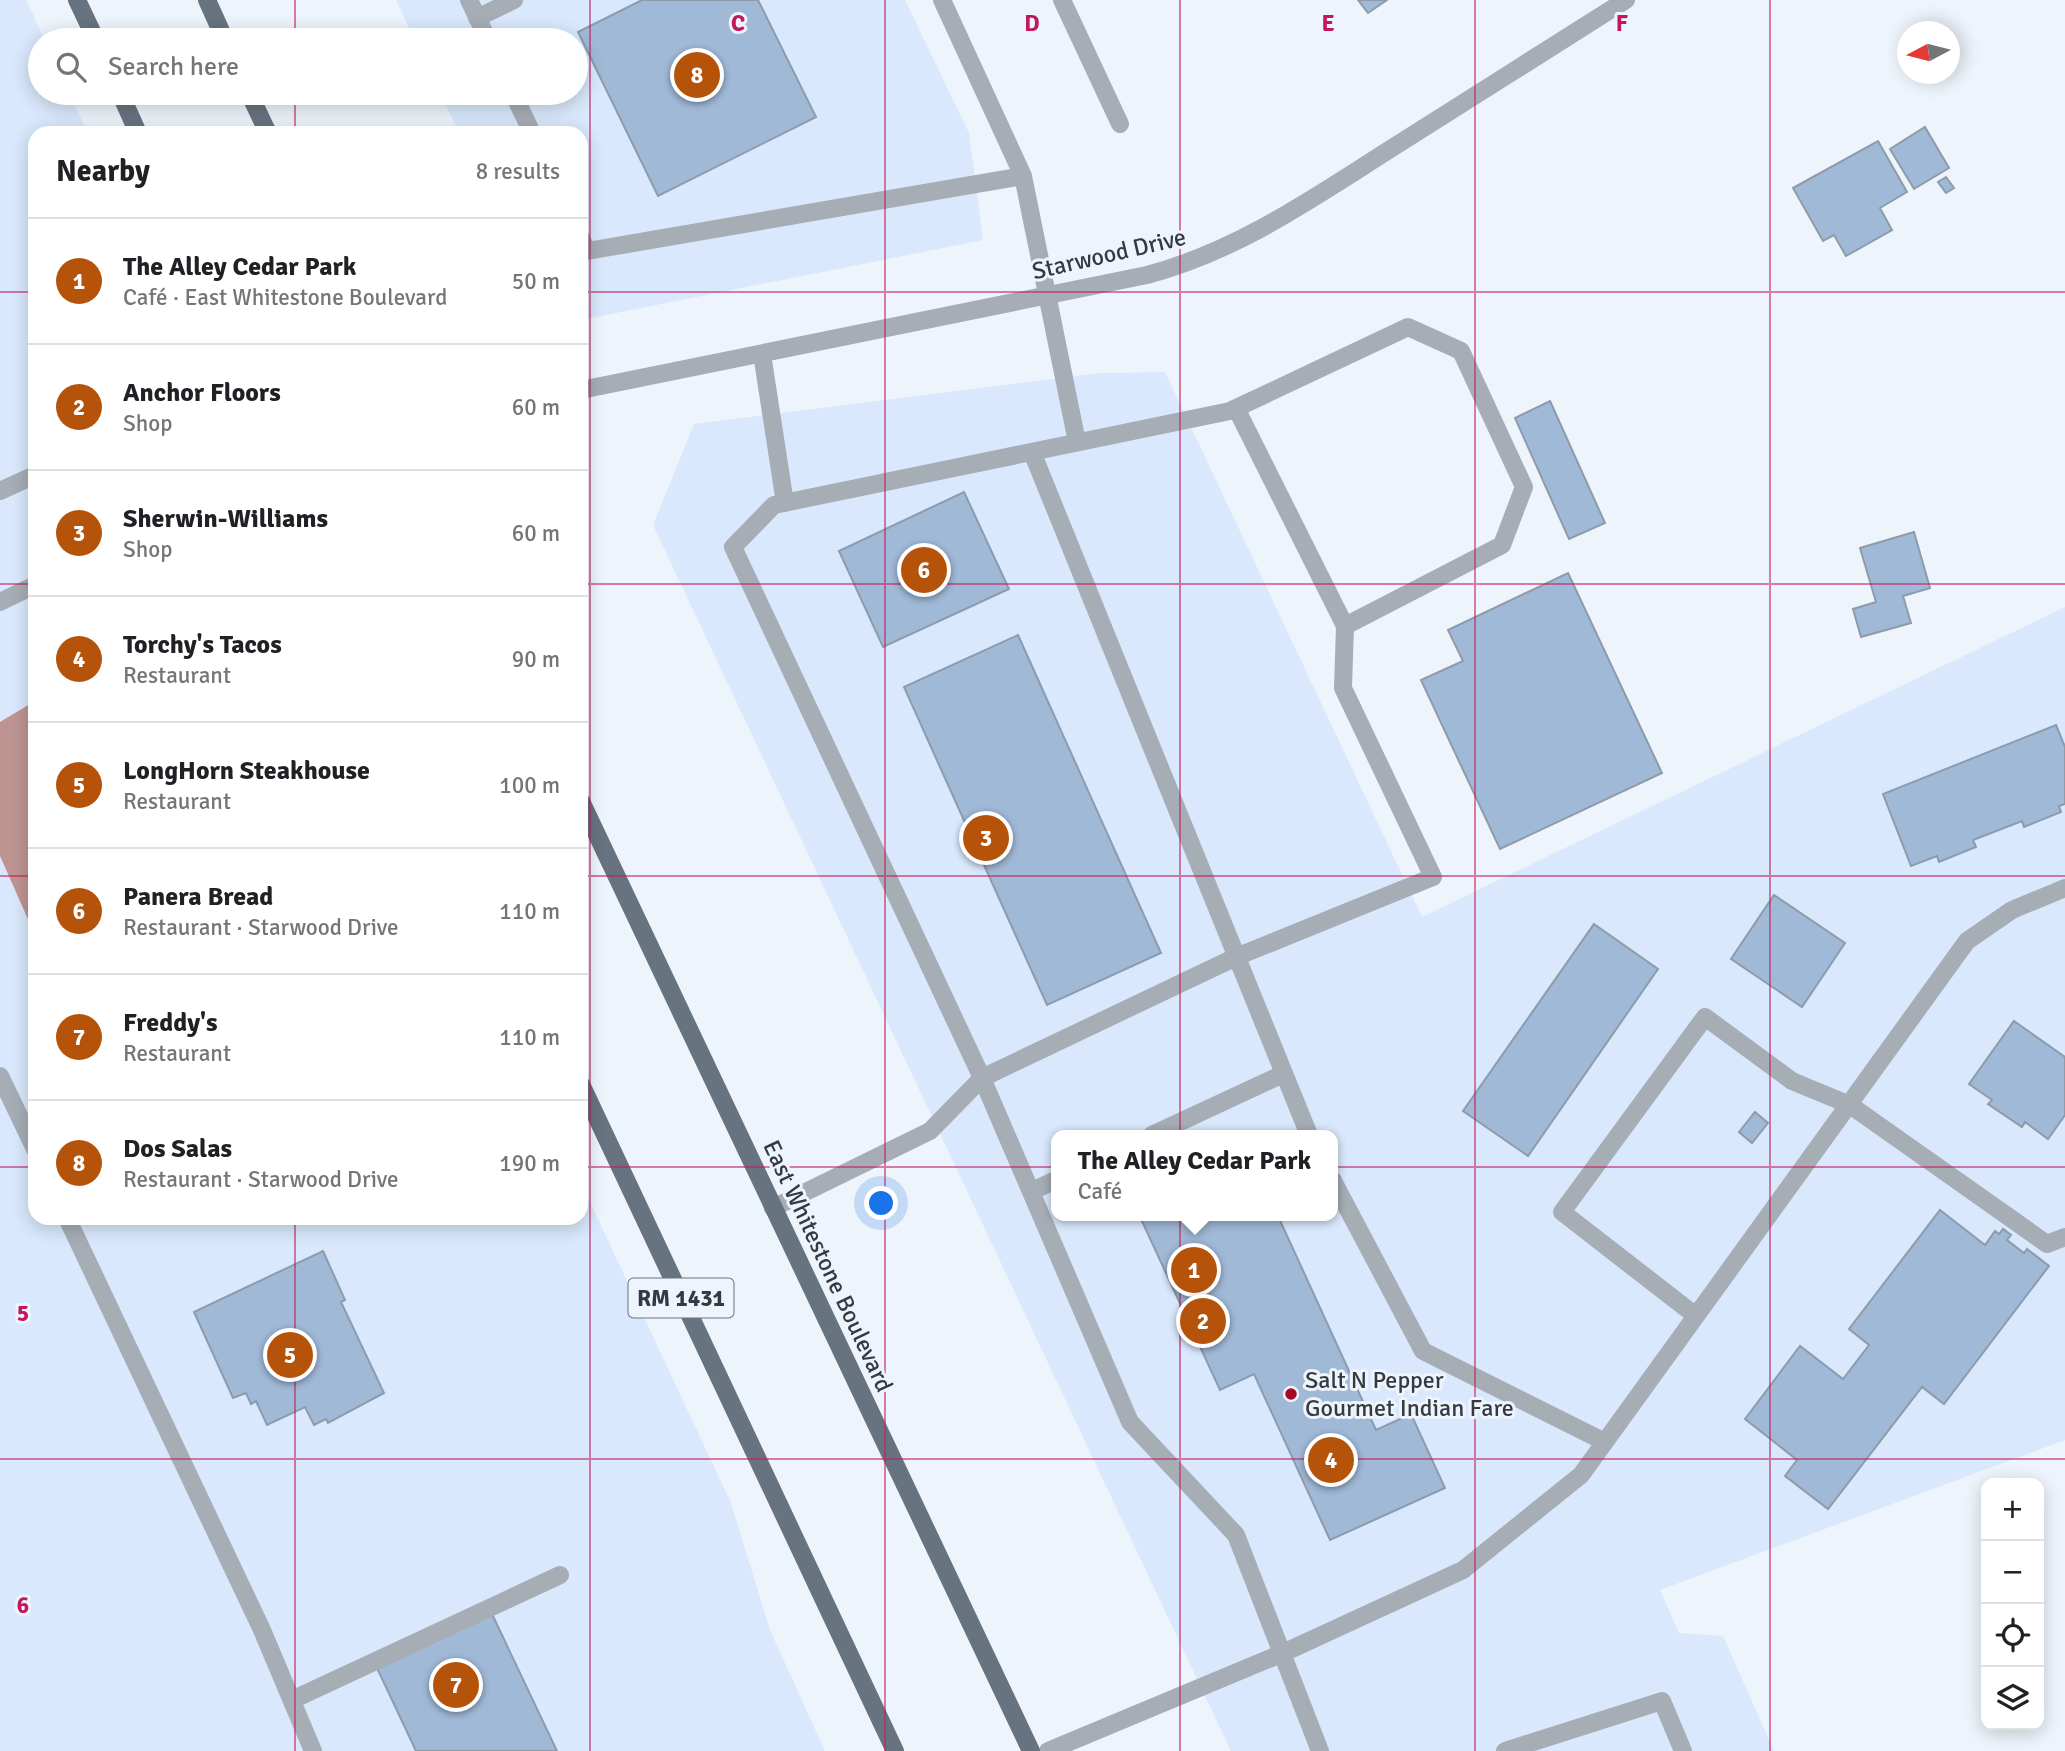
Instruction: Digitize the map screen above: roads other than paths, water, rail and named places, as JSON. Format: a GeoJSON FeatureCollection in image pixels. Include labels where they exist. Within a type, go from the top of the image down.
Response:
{"type":"FeatureCollection","features":[{"type":"Feature","properties":{"kind":"main road"},"geometry":{"type":"LineString","coordinates":[[77,0],[90,28]]}},
{"type":"Feature","properties":{"kind":"main road"},"geometry":{"type":"LineString","coordinates":[[207,0],[220,28]]}},
{"type":"Feature","properties":{"kind":"main road"},"geometry":{"type":"LineString","coordinates":[[125,105],[135,126]]}},
{"type":"Feature","properties":{"kind":"main road"},"geometry":{"type":"LineString","coordinates":[[255,105],[265,126]]}},
{"type":"Feature","properties":{"kind":"main road","name":"East Whitestone Boulevard"},"geometry":{"type":"LineString","coordinates":[[588,816],[1031,1751]]}},
{"type":"Feature","properties":{"kind":"main road","name":"RM 1431"},"geometry":{"type":"LineString","coordinates":[[588,1099],[895,1751]]}},
{"type":"Feature","properties":{"kind":"street"},"geometry":{"type":"LineString","coordinates":[[469,0],[482,28]]}},
{"type":"Feature","properties":{"kind":"street"},"geometry":{"type":"LineString","coordinates":[[477,18],[514,0]]}},
{"type":"Feature","properties":{"kind":"street"},"geometry":{"type":"LineString","coordinates":[[942,0],[1023,176],[1077,442]]}},
{"type":"Feature","properties":{"kind":"street"},"geometry":{"type":"LineString","coordinates":[[1062,0],[1119,124]]}},
{"type":"Feature","properties":{"kind":"street","name":"Starwood Drive"},"geometry":{"type":"LineString","coordinates":[[588,389],[1180,266],[1241,241],[1626,0]]}},
{"type":"Feature","properties":{"kind":"street"},"geometry":{"type":"LineString","coordinates":[[519,105],[529,126]]}},
{"type":"Feature","properties":{"kind":"street"},"geometry":{"type":"LineString","coordinates":[[588,251],[1023,176]]}},
{"type":"Feature","properties":{"kind":"street"},"geometry":{"type":"LineString","coordinates":[[1320,1751],[1236,1535],[1130,1422],[982,1078],[733,547],[774,505],[1236,408],[1408,327],[1461,351],[1524,487],[1502,545],[1345,626]]}},
{"type":"Feature","properties":{"kind":"street"},"geometry":{"type":"LineString","coordinates":[[762,354],[785,503]]}},
{"type":"Feature","properties":{"kind":"street"},"geometry":{"type":"LineString","coordinates":[[773,1208],[930,1131],[982,1078],[1236,957],[1433,877],[1343,688],[1345,626],[1236,408]]}},
{"type":"Feature","properties":{"kind":"street"},"geometry":{"type":"LineString","coordinates":[[1032,452],[1307,1130]]}},
{"type":"Feature","properties":{"kind":"street"},"geometry":{"type":"LineString","coordinates":[[0,491],[28,478]]}},
{"type":"Feature","properties":{"kind":"street"},"geometry":{"type":"LineString","coordinates":[[0,602],[28,588]]}},
{"type":"Feature","properties":{"kind":"street"},"geometry":{"type":"LineString","coordinates":[[1048,1751],[1283,1653],[1463,1570],[1581,1475],[1967,941],[2012,910],[2065,888]]}},
{"type":"Feature","properties":{"kind":"street"},"geometry":{"type":"LineString","coordinates":[[1696,1316],[1562,1212],[1704,1017],[1792,1081],[1850,1105],[2047,1244],[2063,1243]]}},
{"type":"Feature","properties":{"kind":"street"},"geometry":{"type":"LineString","coordinates":[[1163,1130],[1283,1074]]}},
{"type":"Feature","properties":{"kind":"street"},"geometry":{"type":"LineString","coordinates":[[0,1076],[28,1134]]}},
{"type":"Feature","properties":{"kind":"street"},"geometry":{"type":"LineString","coordinates":[[1032,1191],[1051,1182]]}},
{"type":"Feature","properties":{"kind":"street"},"geometry":{"type":"LineString","coordinates":[[1338,1190],[1423,1351],[1605,1442]]}},
{"type":"Feature","properties":{"kind":"street"},"geometry":{"type":"LineString","coordinates":[[70,1225],[262,1630],[313,1751]]}},
{"type":"Feature","properties":{"kind":"street"},"geometry":{"type":"LineString","coordinates":[[292,1700],[560,1575]]}},
{"type":"Feature","properties":{"kind":"street"},"geometry":{"type":"LineString","coordinates":[[1504,1751],[1662,1701],[1684,1751]]}},
{"type":"Feature","properties":{"kind":"place","name":"Dos Salas"},"geometry":{"type":"Point","coordinates":[697,75]}},
{"type":"Feature","properties":{"kind":"place","name":"Panera Bread"},"geometry":{"type":"Point","coordinates":[924,570]}},
{"type":"Feature","properties":{"kind":"place","name":"Sherwin-Williams"},"geometry":{"type":"Point","coordinates":[986,838]}},
{"type":"Feature","properties":{"kind":"place","name":"The Alley Cedar Park"},"geometry":{"type":"Point","coordinates":[1194,1270]}},
{"type":"Feature","properties":{"kind":"place","name":"Anchor Floors"},"geometry":{"type":"Point","coordinates":[1203,1321]}},
{"type":"Feature","properties":{"kind":"place","name":"LongHorn Steakhouse"},"geometry":{"type":"Point","coordinates":[290,1355]}},
{"type":"Feature","properties":{"kind":"place","name":"Salt N Pepper Gourmet Indian Fare"},"geometry":{"type":"Point","coordinates":[1291,1394]}},
{"type":"Feature","properties":{"kind":"place","name":"Torchy's Tacos"},"geometry":{"type":"Point","coordinates":[1331,1460]}},
{"type":"Feature","properties":{"kind":"place","name":"Freddy's"},"geometry":{"type":"Point","coordinates":[456,1685]}}]}
